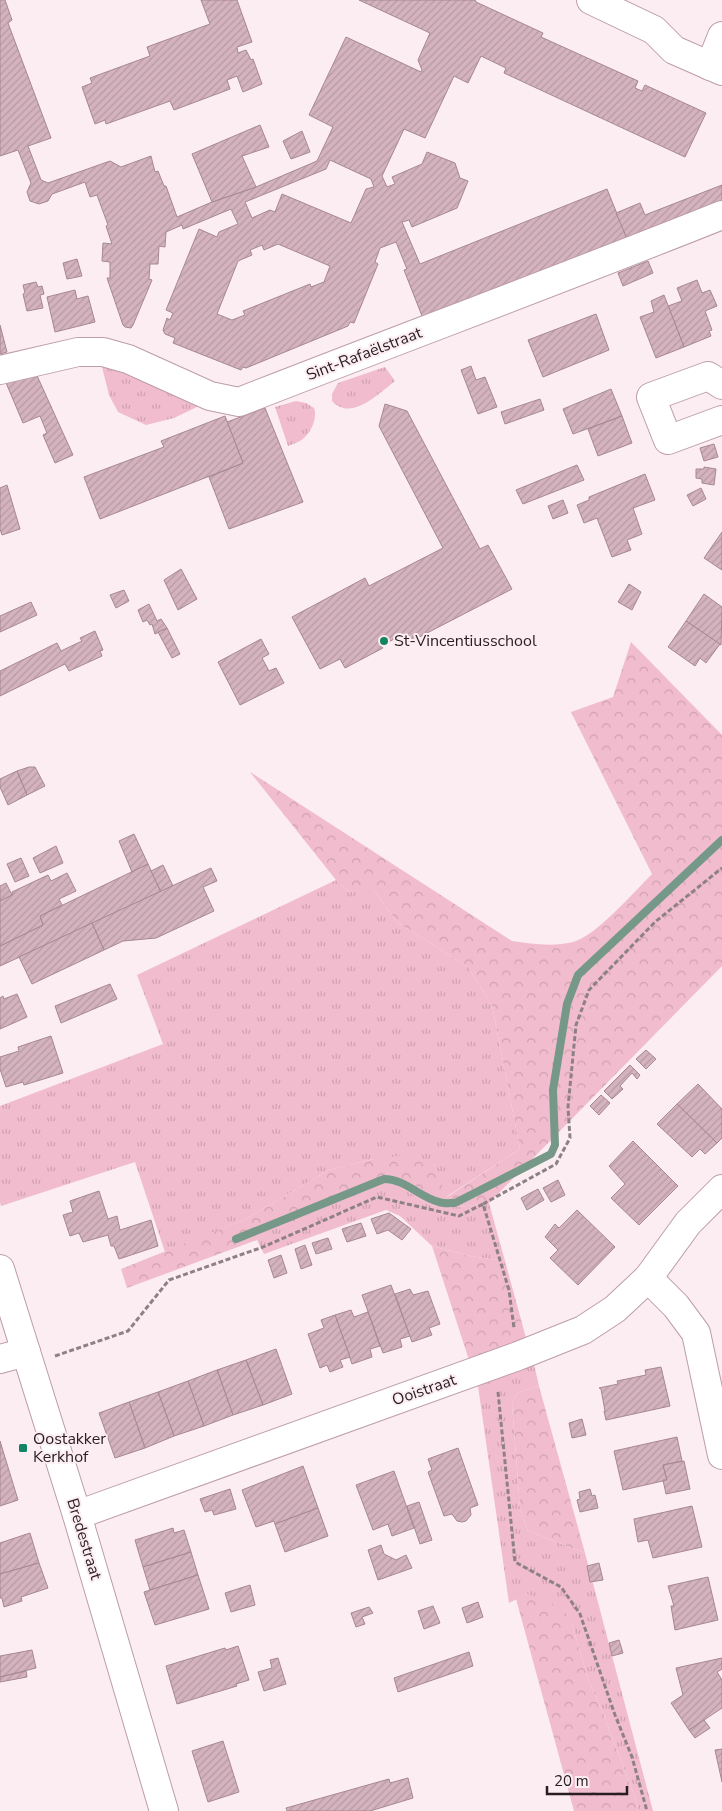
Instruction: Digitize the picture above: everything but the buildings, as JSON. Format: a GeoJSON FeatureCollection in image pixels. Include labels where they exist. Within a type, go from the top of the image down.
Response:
{"type":"FeatureCollection","features":[{"type":"Feature","properties":{"kind":"street"},"geometry":{"type":"LineString","coordinates":[[591,0],[654,30],[674,50],[716,68],[722,36]]}},
{"type":"Feature","properties":{"kind":"street","name":"Sint-Rafaëlstraat"},"geometry":{"type":"LineString","coordinates":[[0,370],[78,352],[104,352],[128,359],[210,396],[239,402],[722,215]]}},
{"type":"Feature","properties":{"kind":"street"},"geometry":{"type":"LineString","coordinates":[[722,385],[708,376],[651,397],[668,440],[722,420]]}},
{"type":"Feature","properties":{"kind":"street","name":"Ooistraat"},"geometry":{"type":"LineString","coordinates":[[77,1516],[507,1360],[583,1330],[615,1309],[648,1278],[688,1223],[722,1189]]}},
{"type":"Feature","properties":{"kind":"street","name":"Bredestraat"},"geometry":{"type":"LineString","coordinates":[[0,1269],[77,1516],[164,1811]]}},
{"type":"Feature","properties":{"kind":"street"},"geometry":{"type":"LineString","coordinates":[[648,1278],[676,1306],[696,1333],[722,1455]]}},
{"type":"Feature","properties":{"kind":"street"},"geometry":{"type":"LineString","coordinates":[[0,1359],[29,1360]]}},
{"type":"Feature","properties":{"kind":"path"},"geometry":{"type":"LineString","coordinates":[[29,1360],[57,1354],[128,1331],[169,1280],[262,1247],[377,1197],[459,1216],[556,1164],[570,1138],[568,1107],[576,1025],[589,990],[655,922],[722,868]]}},
{"type":"Feature","properties":{"kind":"path"},"geometry":{"type":"LineString","coordinates":[[483,1204],[509,1290],[507,1360],[514,1562],[560,1586],[580,1614],[615,1715],[632,1757],[647,1811]]}},
{"type":"Feature","properties":{"kind":"green space"},"geometry":{"type":"Polygon","coordinates":[[[101,363],[122,368],[201,405],[174,418],[146,425],[118,412],[109,395],[101,363]]]}},
{"type":"Feature","properties":{"kind":"green space"},"geometry":{"type":"Polygon","coordinates":[[[385,367],[395,381],[373,399],[347,409],[339,407],[332,401],[332,394],[338,383],[385,367]]]}},
{"type":"Feature","properties":{"kind":"green space"},"geometry":{"type":"Polygon","coordinates":[[[296,401],[306,403],[314,408],[315,417],[307,435],[300,441],[288,446],[275,407],[296,401]]]}},
{"type":"Feature","properties":{"kind":"green space"},"geometry":{"type":"Polygon","coordinates":[[[631,642],[722,735],[722,966],[489,1203],[459,1207],[429,1205],[398,1185],[369,1181],[349,1193],[299,1217],[272,1225],[257,1240],[127,1288],[121,1269],[246,1219],[329,1170],[374,1159],[405,1155],[433,1163],[447,1197],[520,1149],[492,1005],[468,967],[398,923],[375,892],[349,892],[336,880],[250,772],[512,941],[550,945],[573,942],[592,932],[603,923],[652,874],[571,712],[613,697],[631,642]]]}},
{"type":"Feature","properties":{"kind":"green space"},"geometry":{"type":"Polygon","coordinates":[[[336,880],[349,892],[375,892],[398,923],[468,967],[492,1005],[520,1149],[446,1197],[433,1163],[374,1159],[329,1170],[246,1219],[165,1252],[135,1162],[1,1206],[0,1106],[163,1044],[137,975],[336,880]]]}},
{"type":"Feature","properties":{"kind":"green space"},"geometry":{"type":"Polygon","coordinates":[[[369,1181],[398,1185],[429,1205],[459,1207],[489,1203],[505,1261],[470,1256],[432,1246],[400,1216],[386,1210],[264,1254],[257,1240],[271,1225],[299,1217],[349,1193],[369,1181]]]}},
{"type":"Feature","properties":{"kind":"green space"},"geometry":{"type":"Polygon","coordinates":[[[432,1246],[470,1256],[505,1261],[526,1338],[469,1360],[432,1246]]]}},
{"type":"Feature","properties":{"kind":"green space"},"geometry":{"type":"Polygon","coordinates":[[[533,1360],[539,1386],[517,1393],[512,1403],[520,1509],[528,1531],[585,1553],[653,1811],[638,1811],[637,1803],[604,1715],[589,1682],[572,1624],[527,1594],[509,1603],[478,1386],[533,1360]]]}},
{"type":"Feature","properties":{"kind":"green space"},"geometry":{"type":"Polygon","coordinates":[[[539,1386],[585,1553],[528,1531],[520,1509],[512,1403],[517,1393],[539,1386]]]}},
{"type":"Feature","properties":{"kind":"green space"},"geometry":{"type":"Polygon","coordinates":[[[527,1594],[550,1602],[565,1612],[572,1624],[589,1682],[604,1715],[637,1803],[638,1811],[574,1811],[516,1599],[527,1594]]]}},
{"type":"Feature","properties":{"kind":"waterway"},"geometry":{"type":"LineString","coordinates":[[236,1239],[384,1179],[399,1182],[432,1200],[443,1203],[455,1203],[551,1154],[555,1145],[553,1090],[567,1004],[578,975],[722,840]]}},
{"type":"Feature","properties":{"kind":"place","name":"St-Vincentiusschool"},"geometry":{"type":"Point","coordinates":[384,641]}},
{"type":"Feature","properties":{"kind":"place","name":"Oostakker Kerkhof"},"geometry":{"type":"Point","coordinates":[23,1448]}}]}
